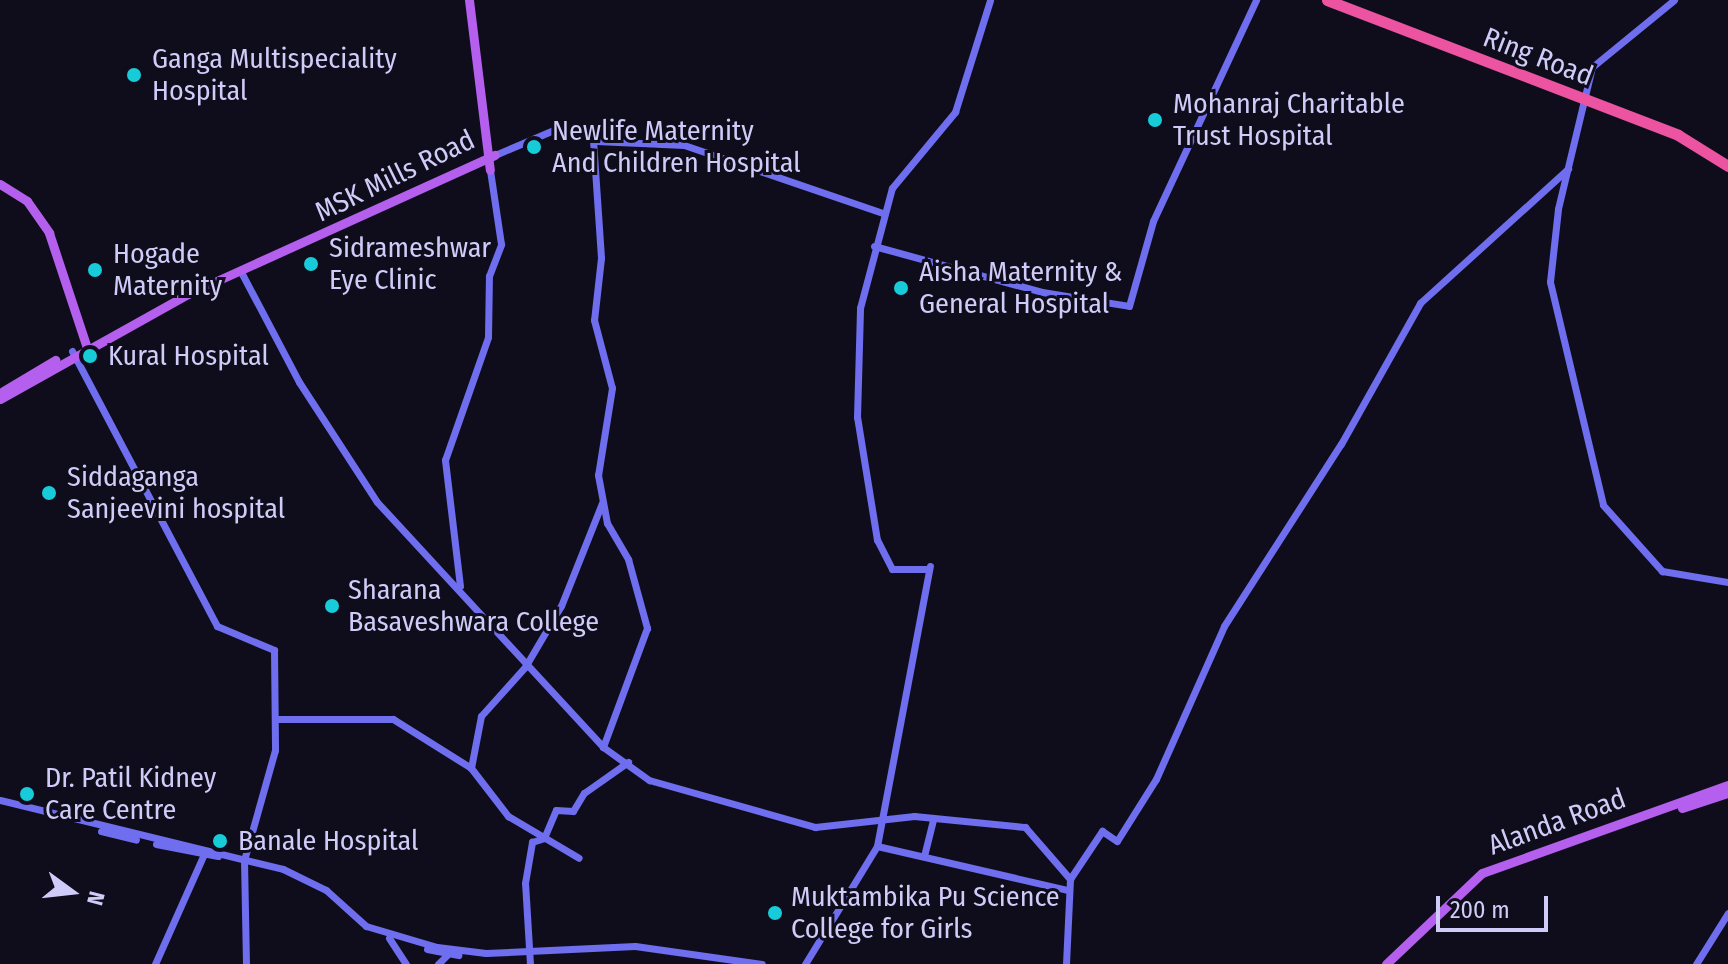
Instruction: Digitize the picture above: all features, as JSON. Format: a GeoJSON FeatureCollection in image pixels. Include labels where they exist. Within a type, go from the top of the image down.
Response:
{"type":"FeatureCollection","features":[{"type":"Feature","properties":{"kind":"highway","name":"Ring Road"},"geometry":{"type":"LineString","coordinates":[[1327,0],[1682,132],[1728,159]]}},
{"type":"Feature","properties":{"kind":"highway","name":"Ring Road"},"geometry":{"type":"LineString","coordinates":[[1342,0],[1678,135],[1728,166]]}},
{"type":"Feature","properties":{"kind":"main road"},"geometry":{"type":"LineString","coordinates":[[471,0],[489,159]]}},
{"type":"Feature","properties":{"kind":"main road","name":"MSK Mills Road"},"geometry":{"type":"LineString","coordinates":[[0,393],[80,349],[489,159]]}},
{"type":"Feature","properties":{"kind":"main road"},"geometry":{"type":"LineString","coordinates":[[0,187],[43,231],[80,349]]}},
{"type":"Feature","properties":{"kind":"main road","name":"MSK Mills Road"},"geometry":{"type":"LineString","coordinates":[[0,399],[80,349]]}},
{"type":"Feature","properties":{"kind":"main road","name":"Alanda Road"},"geometry":{"type":"LineString","coordinates":[[1386,964],[1482,873],[1728,785]]}},
{"type":"Feature","properties":{"kind":"main road","name":"Alanda Road"},"geometry":{"type":"LineString","coordinates":[[1393,964],[1489,876],[1728,793]]}},
{"type":"Feature","properties":{"kind":"street"},"geometry":{"type":"LineString","coordinates":[[805,964],[877,846],[930,566],[892,569],[877,540],[861,467],[855,361],[874,246],[883,213],[907,161],[955,112],[990,0]]}},
{"type":"Feature","properties":{"kind":"street"},"geometry":{"type":"LineString","coordinates":[[874,246],[1042,292],[1129,306],[1153,221],[1256,0]]}},
{"type":"Feature","properties":{"kind":"street"},"geometry":{"type":"LineString","coordinates":[[1677,0],[1596,62],[1584,97],[1568,169],[1550,282],[1603,505],[1663,572],[1728,582]]}},
{"type":"Feature","properties":{"kind":"street"},"geometry":{"type":"LineString","coordinates":[[461,588],[445,460],[488,337],[489,276],[501,244],[489,159],[563,126],[593,140],[684,145],[883,213]]}},
{"type":"Feature","properties":{"kind":"street"},"geometry":{"type":"LineString","coordinates":[[593,140],[601,258],[594,320],[612,388],[599,442],[602,503],[628,559],[647,628],[603,747]]}},
{"type":"Feature","properties":{"kind":"street"},"geometry":{"type":"LineString","coordinates":[[1066,964],[1067,890],[1070,879],[1102,831],[1117,841],[1150,789],[1224,626],[1341,444],[1420,303],[1568,169]]}},
{"type":"Feature","properties":{"kind":"street"},"geometry":{"type":"LineString","coordinates":[[241,272],[377,502],[461,588],[525,667],[603,747],[649,780],[815,827],[933,819],[1025,827],[1070,879]]}},
{"type":"Feature","properties":{"kind":"street"},"geometry":{"type":"LineString","coordinates":[[80,349],[217,626],[274,650],[277,719],[245,858],[246,964]]}},
{"type":"Feature","properties":{"kind":"street"},"geometry":{"type":"LineString","coordinates":[[471,768],[481,716],[525,667],[561,606],[602,503]]}},
{"type":"Feature","properties":{"kind":"street"},"geometry":{"type":"LineString","coordinates":[[277,719],[393,719],[471,768],[502,811],[579,858]]}},
{"type":"Feature","properties":{"kind":"street"},"geometry":{"type":"LineString","coordinates":[[530,964],[525,883],[532,842],[544,838],[556,810],[573,811],[584,793],[628,762]]}},
{"type":"Feature","properties":{"kind":"street"},"geometry":{"type":"LineString","coordinates":[[0,801],[204,854],[245,858],[307,883],[362,927],[389,938],[448,954],[630,950],[730,964]]}},
{"type":"Feature","properties":{"kind":"street"},"geometry":{"type":"LineString","coordinates":[[61,819],[245,858],[318,884],[360,923],[400,938],[473,952],[635,946],[762,964]]}},
{"type":"Feature","properties":{"kind":"street"},"geometry":{"type":"LineString","coordinates":[[924,856],[933,819]]}},
{"type":"Feature","properties":{"kind":"street"},"geometry":{"type":"LineString","coordinates":[[877,846],[1067,890]]}},
{"type":"Feature","properties":{"kind":"street"},"geometry":{"type":"LineString","coordinates":[[155,964],[204,854]]}},
{"type":"Feature","properties":{"kind":"street"},"geometry":{"type":"LineString","coordinates":[[1696,964],[1728,913]]}},
{"type":"Feature","properties":{"kind":"street"},"geometry":{"type":"LineString","coordinates":[[389,938],[406,964]]}},
{"type":"Feature","properties":{"kind":"street"},"geometry":{"type":"LineString","coordinates":[[438,964],[448,954]]}},
{"type":"Feature","properties":{"kind":"place","name":"Ganga Multispeciality Hospital"},"geometry":{"type":"Point","coordinates":[134,75]}},
{"type":"Feature","properties":{"kind":"place","name":"Mohanraj Charitable Trust Hospital"},"geometry":{"type":"Point","coordinates":[1155,120]}},
{"type":"Feature","properties":{"kind":"place","name":"Newlife Maternity And Children Hospital"},"geometry":{"type":"Point","coordinates":[534,147]}},
{"type":"Feature","properties":{"kind":"place","name":"Sidrameshwar Eye Clinic"},"geometry":{"type":"Point","coordinates":[311,264]}},
{"type":"Feature","properties":{"kind":"place","name":"Hogade Maternity"},"geometry":{"type":"Point","coordinates":[95,270]}},
{"type":"Feature","properties":{"kind":"place","name":"Aisha Maternity & General Hospital"},"geometry":{"type":"Point","coordinates":[901,288]}},
{"type":"Feature","properties":{"kind":"place","name":"Kural Hospital"},"geometry":{"type":"Point","coordinates":[90,356]}},
{"type":"Feature","properties":{"kind":"place","name":"Siddaganga Sanjeevini hospital"},"geometry":{"type":"Point","coordinates":[49,493]}},
{"type":"Feature","properties":{"kind":"place","name":"Sharana Basaveshwara College"},"geometry":{"type":"Point","coordinates":[332,606]}},
{"type":"Feature","properties":{"kind":"place","name":"Dr. Patil Kidney Care Centre"},"geometry":{"type":"Point","coordinates":[27,794]}},
{"type":"Feature","properties":{"kind":"place","name":"Banale Hospital"},"geometry":{"type":"Point","coordinates":[220,841]}},
{"type":"Feature","properties":{"kind":"place","name":"Muktambika Pu Science College for Girls"},"geometry":{"type":"Point","coordinates":[775,913]}}]}
